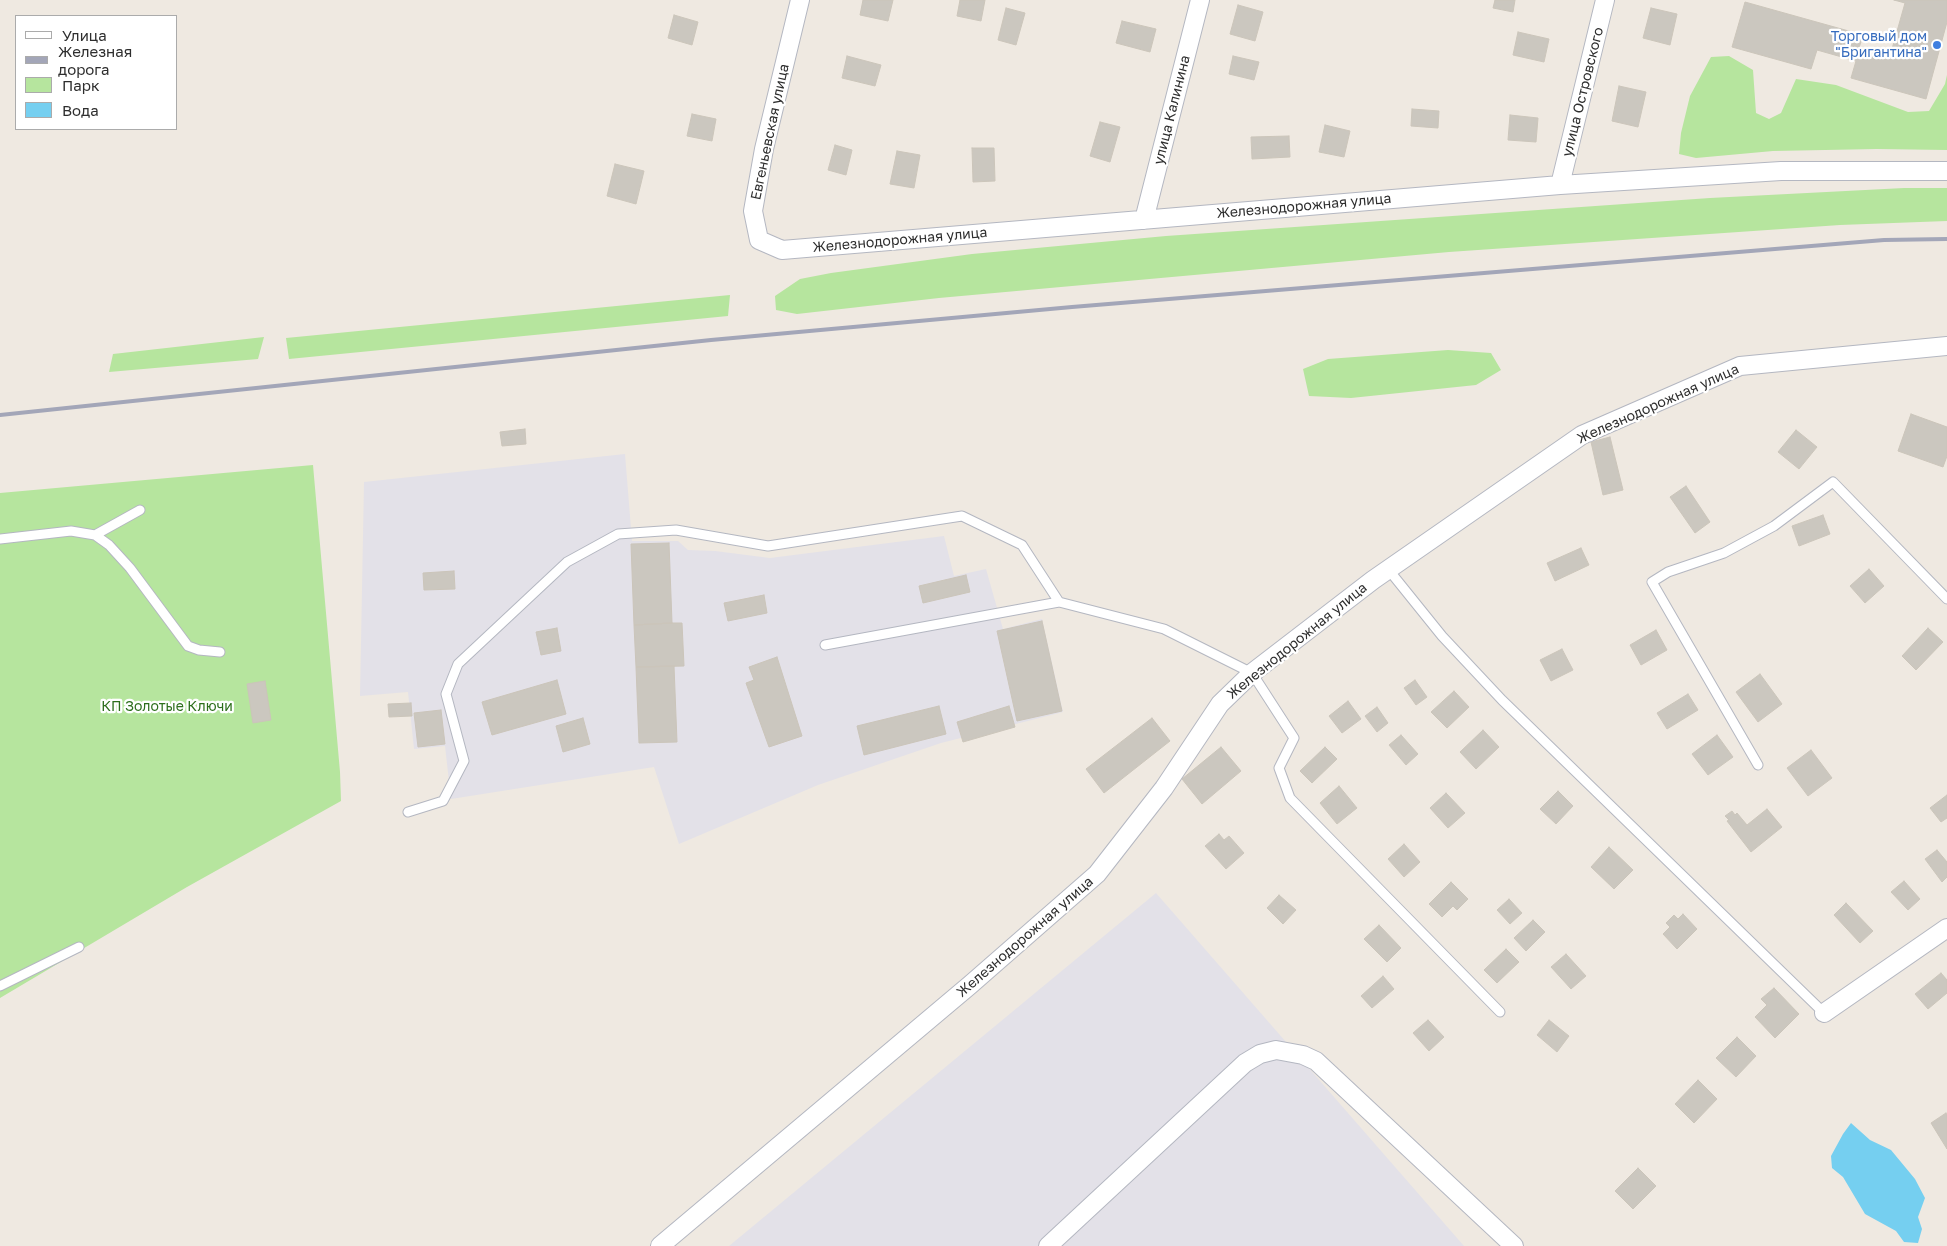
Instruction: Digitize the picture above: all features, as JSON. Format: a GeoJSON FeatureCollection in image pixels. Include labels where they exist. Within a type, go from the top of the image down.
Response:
{"type":"FeatureCollection","features":[{"type":"Feature","properties":{"kind":"street","name":"Евгеньевская улица"},"geometry":{"type":"LineString","coordinates":[[782,250],[759,240],[753,211],[764,149],[800,0]]}},
{"type":"Feature","properties":{"kind":"street","name":"улица Калинина"},"geometry":{"type":"LineString","coordinates":[[1144,220],[1200,0]]}},
{"type":"Feature","properties":{"kind":"street","name":"улица Островского"},"geometry":{"type":"LineString","coordinates":[[1560,185],[1605,0]]}},
{"type":"Feature","properties":{"kind":"street","name":"Железнодорожная улица"},"geometry":{"type":"LineString","coordinates":[[782,250],[1560,185],[1780,171],[1947,171]]}},
{"type":"Feature","properties":{"kind":"street","name":"Железнодорожная улица"},"geometry":{"type":"LineString","coordinates":[[660,1246],[970,985],[1097,874],[1164,788],[1220,704],[1252,674],[1388,569],[1582,435],[1740,366],[1947,346]]}},
{"type":"Feature","properties":{"kind":"street"},"geometry":{"type":"LineString","coordinates":[[1824,1013],[1947,928]]}},
{"type":"Feature","properties":{"kind":"street"},"geometry":{"type":"LineString","coordinates":[[1048,1246],[1245,1063],[1260,1054],[1276,1050],[1303,1055],[1316,1061],[1514,1246]]}},
{"type":"Feature","properties":{"kind":"lane"},"geometry":{"type":"LineString","coordinates":[[1758,765],[1652,582],[1668,572],[1724,552],[1774,526],[1833,482],[1947,599]]}},
{"type":"Feature","properties":{"kind":"lane"},"geometry":{"type":"LineString","coordinates":[[95,535],[140,510]]}},
{"type":"Feature","properties":{"kind":"lane"},"geometry":{"type":"LineString","coordinates":[[408,812],[443,801],[464,761],[446,694],[458,664],[567,562],[618,534],[676,530],[768,546],[962,516],[1022,545],[1058,602]]}},
{"type":"Feature","properties":{"kind":"lane"},"geometry":{"type":"LineString","coordinates":[[0,540],[71,531],[95,535],[109,545],[130,568],[188,646],[199,650],[220,652]]}},
{"type":"Feature","properties":{"kind":"lane"},"geometry":{"type":"LineString","coordinates":[[1388,569],[1442,636],[1502,700],[1824,1013]]}},
{"type":"Feature","properties":{"kind":"lane"},"geometry":{"type":"LineString","coordinates":[[825,645],[1058,602],[1164,630],[1252,674],[1294,738],[1280,768],[1290,798],[1500,1012]]}},
{"type":"Feature","properties":{"kind":"lane"},"geometry":{"type":"LineString","coordinates":[[0,986],[79,947]]}},
{"type":"Feature","properties":{"kind":"shaded area"},"geometry":{"type":"Polygon","coordinates":[[[625,454],[632,541],[678,541],[688,550],[715,551],[770,558],[944,536],[954,576],[986,569],[1003,629],[1042,619],[1063,712],[941,743],[818,785],[679,844],[654,767],[451,799],[445,746],[414,749],[408,692],[360,696],[364,482],[625,454]]]}},
{"type":"Feature","properties":{"kind":"shaded area"},"geometry":{"type":"Polygon","coordinates":[[[1156,893],[1464,1246],[729,1246],[1156,893]]]}},
{"type":"Feature","properties":{"kind":"green space"},"geometry":{"type":"Polygon","coordinates":[[[1729,56],[1753,70],[1756,113],[1769,119],[1781,113],[1796,79],[1836,85],[1908,112],[1929,111],[1945,84],[1947,75],[1947,150],[1773,151],[1696,158],[1679,154],[1681,133],[1690,96],[1711,57],[1729,56]]]}},
{"type":"Feature","properties":{"kind":"green space"},"geometry":{"type":"Polygon","coordinates":[[[1904,188],[1947,188],[1947,221],[1840,225],[1449,252],[939,298],[797,314],[776,310],[775,296],[800,279],[972,254],[1166,236],[1710,198],[1904,188]]]}},
{"type":"Feature","properties":{"kind":"green space"},"geometry":{"type":"Polygon","coordinates":[[[730,295],[728,316],[289,359],[286,338],[730,295]]]}},
{"type":"Feature","properties":{"kind":"green space"},"geometry":{"type":"Polygon","coordinates":[[[264,337],[258,359],[109,372],[113,354],[264,337]]]}},
{"type":"Feature","properties":{"kind":"green space"},"geometry":{"type":"Polygon","coordinates":[[[1448,350],[1491,353],[1501,370],[1476,385],[1351,398],[1309,396],[1303,369],[1328,359],[1448,350]]]}},
{"type":"Feature","properties":{"kind":"green space","name":"КП Золотые Ключи"},"geometry":{"type":"Polygon","coordinates":[[[313,465],[341,801],[187,887],[0,998],[0,493],[313,465]]]}},
{"type":"Feature","properties":{"kind":"water"},"geometry":{"type":"Polygon","coordinates":[[[1851,1123],[1870,1140],[1891,1150],[1915,1179],[1925,1198],[1918,1217],[1922,1229],[1918,1243],[1904,1242],[1896,1231],[1865,1214],[1843,1177],[1832,1168],[1831,1156],[1851,1123]]]}},
{"type":"Feature","properties":{"kind":"building"},"geometry":{"type":"Polygon","coordinates":[[[863,0],[893,0],[888,21],[860,15],[863,0]]]}},
{"type":"Feature","properties":{"kind":"building"},"geometry":{"type":"Polygon","coordinates":[[[960,0],[985,0],[981,21],[957,16],[960,0]]]}},
{"type":"Feature","properties":{"kind":"building"},"geometry":{"type":"Polygon","coordinates":[[[1495,0],[1515,0],[1513,12],[1493,8],[1495,0]]]}},
{"type":"Feature","properties":{"kind":"building"},"geometry":{"type":"Polygon","coordinates":[[[1894,0],[1947,0],[1947,22],[1926,99],[1851,78],[1856,61],[1817,50],[1811,69],[1732,47],[1745,2],[1863,35],[1859,48],[1890,56],[1905,3],[1894,0]]]}},
{"type":"Feature","properties":{"kind":"building"},"geometry":{"type":"Polygon","coordinates":[[[1238,5],[1263,12],[1255,41],[1230,34],[1238,5]]]}},
{"type":"Feature","properties":{"kind":"building"},"geometry":{"type":"Polygon","coordinates":[[[1006,8],[1025,13],[1016,45],[998,40],[1006,8]]]}},
{"type":"Feature","properties":{"kind":"building"},"geometry":{"type":"Polygon","coordinates":[[[1651,8],[1677,14],[1670,45],[1643,38],[1651,8]]]}},
{"type":"Feature","properties":{"kind":"building"},"geometry":{"type":"Polygon","coordinates":[[[674,15],[698,22],[692,45],[668,38],[674,15]]]}},
{"type":"Feature","properties":{"kind":"building"},"geometry":{"type":"Polygon","coordinates":[[[1122,21],[1156,29],[1150,52],[1116,43],[1122,21]]]}},
{"type":"Feature","properties":{"kind":"building"},"geometry":{"type":"Polygon","coordinates":[[[1518,32],[1549,39],[1544,62],[1513,55],[1518,32]]]}},
{"type":"Feature","properties":{"kind":"building"},"geometry":{"type":"Polygon","coordinates":[[[847,56],[881,65],[875,86],[842,78],[847,56]]]}},
{"type":"Feature","properties":{"kind":"building"},"geometry":{"type":"Polygon","coordinates":[[[1233,56],[1259,62],[1254,80],[1229,74],[1233,56]]]}},
{"type":"Feature","properties":{"kind":"building"},"geometry":{"type":"Polygon","coordinates":[[[1619,86],[1646,92],[1638,127],[1612,121],[1619,86]]]}},
{"type":"Feature","properties":{"kind":"building"},"geometry":{"type":"Polygon","coordinates":[[[1412,109],[1439,111],[1438,128],[1411,126],[1412,109]]]}},
{"type":"Feature","properties":{"kind":"building"},"geometry":{"type":"Polygon","coordinates":[[[692,114],[716,119],[712,141],[687,136],[692,114]]]}},
{"type":"Feature","properties":{"kind":"building"},"geometry":{"type":"Polygon","coordinates":[[[1510,115],[1538,118],[1536,142],[1508,140],[1510,115]]]}},
{"type":"Feature","properties":{"kind":"building"},"geometry":{"type":"Polygon","coordinates":[[[1100,122],[1120,127],[1110,162],[1090,156],[1100,122]]]}},
{"type":"Feature","properties":{"kind":"building"},"geometry":{"type":"Polygon","coordinates":[[[1325,125],[1350,131],[1344,157],[1319,152],[1325,125]]]}},
{"type":"Feature","properties":{"kind":"building"},"geometry":{"type":"Polygon","coordinates":[[[1289,136],[1290,157],[1252,159],[1251,137],[1289,136]]]}},
{"type":"Feature","properties":{"kind":"building"},"geometry":{"type":"Polygon","coordinates":[[[835,145],[852,150],[846,175],[828,170],[835,145]]]}},
{"type":"Feature","properties":{"kind":"building"},"geometry":{"type":"Polygon","coordinates":[[[972,148],[994,148],[995,181],[973,182],[972,148]]]}},
{"type":"Feature","properties":{"kind":"building"},"geometry":{"type":"Polygon","coordinates":[[[897,151],[920,155],[914,188],[890,184],[897,151]]]}},
{"type":"Feature","properties":{"kind":"building"},"geometry":{"type":"Polygon","coordinates":[[[615,164],[644,171],[636,204],[607,196],[615,164]]]}},
{"type":"Feature","properties":{"kind":"building"},"geometry":{"type":"Polygon","coordinates":[[[1911,414],[1947,427],[1947,456],[1943,467],[1898,451],[1911,414]]]}},
{"type":"Feature","properties":{"kind":"building"},"geometry":{"type":"Polygon","coordinates":[[[525,429],[526,444],[502,446],[500,432],[525,429]]]}},
{"type":"Feature","properties":{"kind":"building"},"geometry":{"type":"Polygon","coordinates":[[[1796,430],[1817,447],[1799,469],[1778,452],[1796,430]]]}},
{"type":"Feature","properties":{"kind":"building"},"geometry":{"type":"Polygon","coordinates":[[[1610,437],[1623,490],[1603,495],[1591,442],[1610,437]]]}},
{"type":"Feature","properties":{"kind":"building"},"geometry":{"type":"Polygon","coordinates":[[[1686,486],[1710,522],[1695,533],[1670,497],[1686,486]]]}},
{"type":"Feature","properties":{"kind":"building"},"geometry":{"type":"Polygon","coordinates":[[[1823,515],[1830,534],[1799,546],[1792,526],[1823,515]]]}},
{"type":"Feature","properties":{"kind":"building"},"geometry":{"type":"Polygon","coordinates":[[[669,543],[672,623],[634,625],[631,544],[669,543]]]}},
{"type":"Feature","properties":{"kind":"building"},"geometry":{"type":"Polygon","coordinates":[[[1581,548],[1589,565],[1555,581],[1547,563],[1581,548]]]}},
{"type":"Feature","properties":{"kind":"building"},"geometry":{"type":"Polygon","coordinates":[[[1869,569],[1884,586],[1865,603],[1850,586],[1869,569]]]}},
{"type":"Feature","properties":{"kind":"building"},"geometry":{"type":"Polygon","coordinates":[[[454,571],[455,589],[424,590],[423,573],[454,571]]]}},
{"type":"Feature","properties":{"kind":"building"},"geometry":{"type":"Polygon","coordinates":[[[966,575],[970,592],[923,603],[919,586],[966,575]]]}},
{"type":"Feature","properties":{"kind":"building"},"geometry":{"type":"Polygon","coordinates":[[[764,595],[767,613],[728,621],[724,603],[764,595]]]}},
{"type":"Feature","properties":{"kind":"building"},"geometry":{"type":"Polygon","coordinates":[[[1042,621],[1062,711],[1017,721],[997,631],[1042,621]]]}},
{"type":"Feature","properties":{"kind":"building"},"geometry":{"type":"Polygon","coordinates":[[[682,623],[684,666],[636,667],[634,625],[682,623]]]}},
{"type":"Feature","properties":{"kind":"building"},"geometry":{"type":"Polygon","coordinates":[[[557,628],[561,651],[541,655],[536,632],[557,628]]]}},
{"type":"Feature","properties":{"kind":"building"},"geometry":{"type":"Polygon","coordinates":[[[1928,628],[1943,642],[1916,670],[1902,656],[1928,628]]]}},
{"type":"Feature","properties":{"kind":"building"},"geometry":{"type":"Polygon","coordinates":[[[1656,630],[1667,650],[1641,665],[1630,645],[1656,630]]]}},
{"type":"Feature","properties":{"kind":"building"},"geometry":{"type":"Polygon","coordinates":[[[1562,649],[1573,670],[1551,681],[1540,660],[1562,649]]]}},
{"type":"Feature","properties":{"kind":"building"},"geometry":{"type":"Polygon","coordinates":[[[777,657],[802,736],[769,747],[746,683],[754,680],[749,667],[777,657]]]}},
{"type":"Feature","properties":{"kind":"building"},"geometry":{"type":"Polygon","coordinates":[[[674,666],[677,742],[639,743],[636,667],[674,666]]]}},
{"type":"Feature","properties":{"kind":"building"},"geometry":{"type":"Polygon","coordinates":[[[1760,674],[1782,704],[1758,722],[1736,692],[1760,674]]]}},
{"type":"Feature","properties":{"kind":"building"},"geometry":{"type":"Polygon","coordinates":[[[557,680],[566,714],[492,735],[482,702],[557,680]]]}},
{"type":"Feature","properties":{"kind":"building"},"geometry":{"type":"Polygon","coordinates":[[[1415,680],[1427,697],[1416,705],[1404,688],[1415,680]]]}},
{"type":"Feature","properties":{"kind":"building"},"geometry":{"type":"Polygon","coordinates":[[[265,681],[271,720],[253,723],[247,684],[265,681]]]}},
{"type":"Feature","properties":{"kind":"building"},"geometry":{"type":"Polygon","coordinates":[[[1454,691],[1469,707],[1447,728],[1431,712],[1454,691]]]}},
{"type":"Feature","properties":{"kind":"building"},"geometry":{"type":"Polygon","coordinates":[[[1688,694],[1698,710],[1667,729],[1657,713],[1688,694]]]}},
{"type":"Feature","properties":{"kind":"building"},"geometry":{"type":"Polygon","coordinates":[[[1348,701],[1361,719],[1342,733],[1329,716],[1348,701]]]}},
{"type":"Feature","properties":{"kind":"building"},"geometry":{"type":"Polygon","coordinates":[[[411,703],[412,716],[389,717],[388,704],[411,703]]]}},
{"type":"Feature","properties":{"kind":"building"},"geometry":{"type":"Polygon","coordinates":[[[939,706],[946,734],[864,755],[857,726],[939,706]]]}},
{"type":"Feature","properties":{"kind":"building"},"geometry":{"type":"Polygon","coordinates":[[[1009,706],[1015,727],[963,742],[957,722],[1009,706]]]}},
{"type":"Feature","properties":{"kind":"building"},"geometry":{"type":"Polygon","coordinates":[[[1377,707],[1388,723],[1377,732],[1365,716],[1377,707]]]}},
{"type":"Feature","properties":{"kind":"building"},"geometry":{"type":"Polygon","coordinates":[[[441,710],[445,744],[418,747],[414,713],[441,710]]]}},
{"type":"Feature","properties":{"kind":"building"},"geometry":{"type":"Polygon","coordinates":[[[583,718],[590,744],[563,752],[556,726],[583,718]]]}},
{"type":"Feature","properties":{"kind":"building"},"geometry":{"type":"Polygon","coordinates":[[[1152,718],[1170,741],[1104,793],[1086,769],[1152,718]]]}},
{"type":"Feature","properties":{"kind":"building"},"geometry":{"type":"Polygon","coordinates":[[[1483,730],[1499,747],[1476,769],[1460,752],[1483,730]]]}},
{"type":"Feature","properties":{"kind":"building"},"geometry":{"type":"Polygon","coordinates":[[[1401,735],[1418,754],[1406,765],[1389,745],[1401,735]]]}},
{"type":"Feature","properties":{"kind":"building"},"geometry":{"type":"Polygon","coordinates":[[[1717,735],[1733,757],[1708,775],[1692,754],[1717,735]]]}},
{"type":"Feature","properties":{"kind":"building"},"geometry":{"type":"Polygon","coordinates":[[[1221,747],[1241,771],[1202,804],[1182,779],[1221,747]]]}},
{"type":"Feature","properties":{"kind":"building"},"geometry":{"type":"Polygon","coordinates":[[[1325,747],[1337,759],[1312,783],[1300,771],[1325,747]]]}},
{"type":"Feature","properties":{"kind":"building"},"geometry":{"type":"Polygon","coordinates":[[[1811,750],[1832,778],[1808,796],[1787,768],[1811,750]]]}},
{"type":"Feature","properties":{"kind":"building"},"geometry":{"type":"Polygon","coordinates":[[[1339,786],[1357,808],[1337,824],[1320,803],[1339,786]]]}},
{"type":"Feature","properties":{"kind":"building"},"geometry":{"type":"Polygon","coordinates":[[[1558,791],[1573,806],[1556,824],[1540,809],[1558,791]]]}},
{"type":"Feature","properties":{"kind":"building"},"geometry":{"type":"Polygon","coordinates":[[[1446,793],[1465,813],[1448,828],[1430,808],[1446,793]]]}},
{"type":"Feature","properties":{"kind":"building"},"geometry":{"type":"Polygon","coordinates":[[[1947,795],[1947,818],[1941,822],[1930,808],[1947,795]]]}},
{"type":"Feature","properties":{"kind":"building"},"geometry":{"type":"Polygon","coordinates":[[[1767,809],[1782,827],[1751,852],[1725,816],[1732,811],[1735,815],[1737,813],[1747,825],[1767,809]]]}},
{"type":"Feature","properties":{"kind":"building"},"geometry":{"type":"Polygon","coordinates":[[[1219,834],[1224,840],[1229,836],[1244,853],[1226,869],[1205,846],[1219,834]]]}},
{"type":"Feature","properties":{"kind":"building"},"geometry":{"type":"Polygon","coordinates":[[[1404,844],[1420,862],[1404,877],[1388,859],[1404,844]]]}},
{"type":"Feature","properties":{"kind":"building"},"geometry":{"type":"Polygon","coordinates":[[[1609,847],[1633,870],[1614,889],[1591,867],[1609,847]]]}},
{"type":"Feature","properties":{"kind":"building"},"geometry":{"type":"Polygon","coordinates":[[[1937,850],[1947,862],[1947,877],[1942,882],[1925,859],[1937,850]]]}},
{"type":"Feature","properties":{"kind":"building"},"geometry":{"type":"Polygon","coordinates":[[[1904,881],[1920,899],[1908,910],[1891,892],[1904,881]]]}},
{"type":"Feature","properties":{"kind":"building"},"geometry":{"type":"Polygon","coordinates":[[[1451,882],[1468,899],[1457,910],[1453,906],[1442,917],[1429,904],[1451,882]]]}},
{"type":"Feature","properties":{"kind":"building"},"geometry":{"type":"Polygon","coordinates":[[[1279,895],[1296,910],[1283,924],[1267,908],[1279,895]]]}},
{"type":"Feature","properties":{"kind":"building"},"geometry":{"type":"Polygon","coordinates":[[[1509,899],[1522,913],[1510,924],[1497,910],[1509,899]]]}},
{"type":"Feature","properties":{"kind":"building"},"geometry":{"type":"Polygon","coordinates":[[[1846,903],[1873,931],[1860,943],[1834,915],[1846,903]]]}},
{"type":"Feature","properties":{"kind":"building"},"geometry":{"type":"Polygon","coordinates":[[[1683,914],[1697,929],[1677,949],[1663,934],[1670,927],[1666,923],[1674,915],[1678,919],[1683,914]]]}},
{"type":"Feature","properties":{"kind":"building"},"geometry":{"type":"Polygon","coordinates":[[[1533,920],[1545,932],[1526,951],[1514,938],[1533,920]]]}},
{"type":"Feature","properties":{"kind":"building"},"geometry":{"type":"Polygon","coordinates":[[[1379,925],[1401,948],[1387,962],[1364,939],[1379,925]]]}},
{"type":"Feature","properties":{"kind":"building"},"geometry":{"type":"Polygon","coordinates":[[[1506,949],[1519,962],[1497,983],[1484,970],[1506,949]]]}},
{"type":"Feature","properties":{"kind":"building"},"geometry":{"type":"Polygon","coordinates":[[[1566,954],[1586,976],[1571,989],[1551,967],[1566,954]]]}},
{"type":"Feature","properties":{"kind":"building"},"geometry":{"type":"Polygon","coordinates":[[[1941,973],[1947,980],[1947,993],[1928,1009],[1915,994],[1941,973]]]}},
{"type":"Feature","properties":{"kind":"building"},"geometry":{"type":"Polygon","coordinates":[[[1383,976],[1394,989],[1372,1008],[1361,996],[1383,976]]]}},
{"type":"Feature","properties":{"kind":"building"},"geometry":{"type":"Polygon","coordinates":[[[1774,988],[1799,1014],[1775,1038],[1755,1017],[1767,1005],[1761,999],[1774,988]]]}},
{"type":"Feature","properties":{"kind":"building"},"geometry":{"type":"Polygon","coordinates":[[[1428,1020],[1444,1037],[1429,1051],[1413,1033],[1428,1020]]]}},
{"type":"Feature","properties":{"kind":"building"},"geometry":{"type":"Polygon","coordinates":[[[1549,1020],[1569,1036],[1557,1052],[1537,1035],[1549,1020]]]}},
{"type":"Feature","properties":{"kind":"building"},"geometry":{"type":"Polygon","coordinates":[[[1737,1037],[1756,1056],[1736,1077],[1716,1058],[1737,1037]]]}},
{"type":"Feature","properties":{"kind":"building"},"geometry":{"type":"Polygon","coordinates":[[[1698,1080],[1717,1099],[1694,1123],[1675,1104],[1698,1080]]]}},
{"type":"Feature","properties":{"kind":"building"},"geometry":{"type":"Polygon","coordinates":[[[1946,1113],[1947,1115],[1947,1149],[1931,1123],[1946,1113]]]}},
{"type":"Feature","properties":{"kind":"building"},"geometry":{"type":"Polygon","coordinates":[[[1638,1168],[1656,1186],[1633,1209],[1615,1191],[1638,1168]]]}},
{"type":"Feature","properties":{"kind":"railway"},"geometry":{"type":"LineString","coordinates":[[0,415],[711,340],[1072,307],[1884,240],[1947,239]]}},
{"type":"Feature","properties":{"kind":"place","name":"Торговый дом \"Бригантина\""},"geometry":{"type":"Point","coordinates":[1937,45]}}]}
